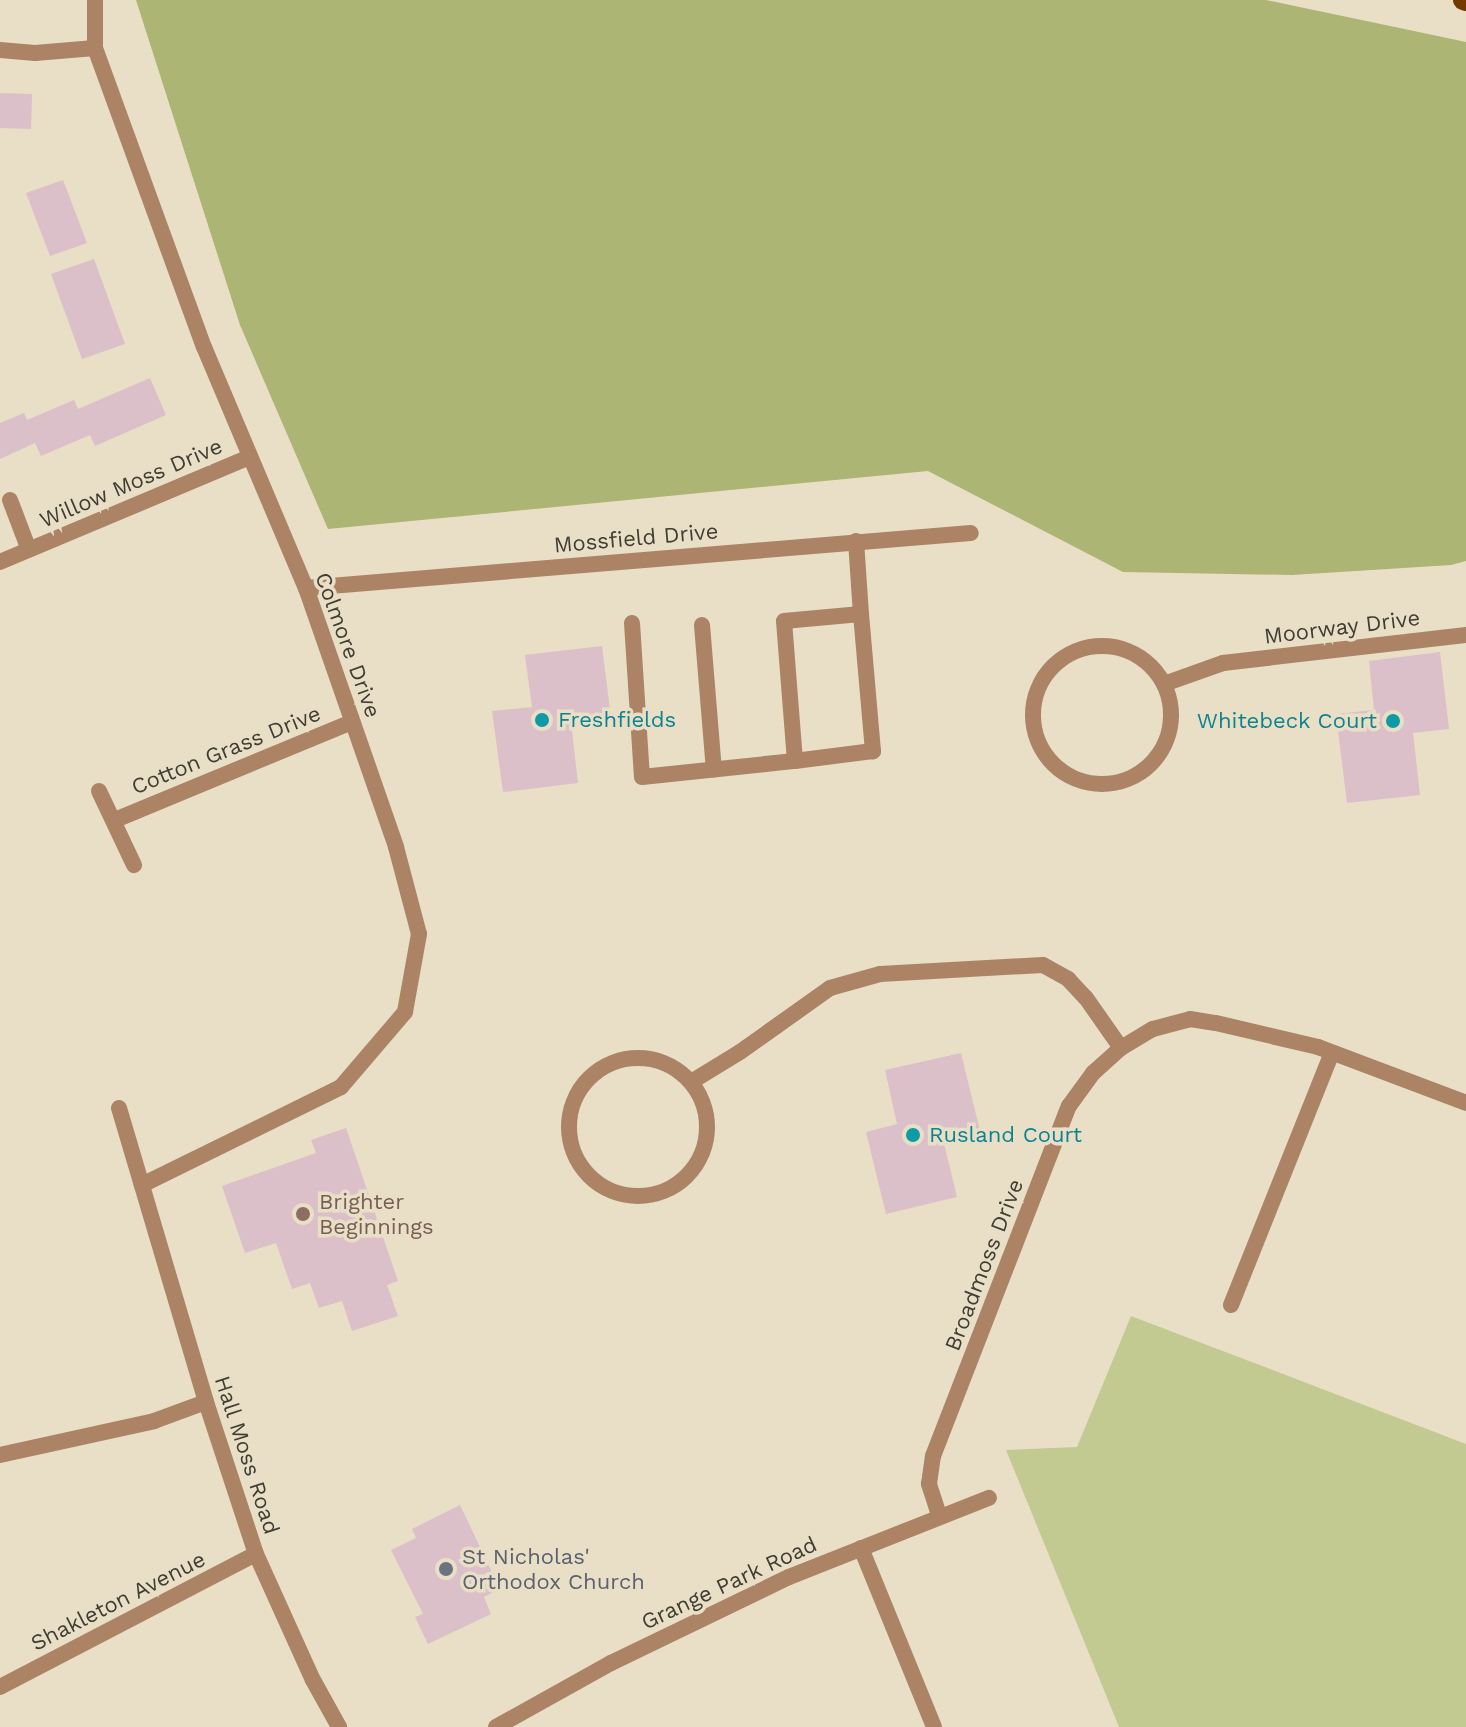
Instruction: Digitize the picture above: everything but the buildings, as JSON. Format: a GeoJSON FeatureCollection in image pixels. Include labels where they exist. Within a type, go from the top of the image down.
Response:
{"type":"FeatureCollection","features":[{"type":"Feature","properties":{"kind":"street","name":"Colmore Drive"},"geometry":{"type":"LineString","coordinates":[[95,0],[95,48],[204,347],[306,588],[396,847],[419,934],[405,1012],[341,1087],[142,1185]]}},
{"type":"Feature","properties":{"kind":"street"},"geometry":{"type":"LineString","coordinates":[[0,50],[35,53],[95,48]]}},
{"type":"Feature","properties":{"kind":"street","name":"Willow Moss Drive"},"geometry":{"type":"LineString","coordinates":[[0,562],[250,457]]}},
{"type":"Feature","properties":{"kind":"street","name":"Willow Moss Drive"},"geometry":{"type":"LineString","coordinates":[[10,500],[29,550]]}},
{"type":"Feature","properties":{"kind":"street","name":"Mossfield Drive"},"geometry":{"type":"LineString","coordinates":[[306,588],[971,533]]}},
{"type":"Feature","properties":{"kind":"street"},"geometry":{"type":"LineString","coordinates":[[632,623],[642,777],[873,751],[856,541]]}},
{"type":"Feature","properties":{"kind":"street"},"geometry":{"type":"LineString","coordinates":[[795,761],[784,621],[861,614]]}},
{"type":"Feature","properties":{"kind":"street"},"geometry":{"type":"LineString","coordinates":[[702,625],[714,770]]}},
{"type":"Feature","properties":{"kind":"street","name":"Moorway Drive"},"geometry":{"type":"LineString","coordinates":[[1164,684],[1223,663],[1466,635]]}},
{"type":"Feature","properties":{"kind":"street"},"geometry":{"type":"LineString","coordinates":[[1091,646],[1113,646],[1134,653],[1151,667],[1164,684],[1171,707],[1169,730],[1160,752],[1144,770],[1112,782],[1077,780],[1057,768],[1042,750],[1034,728],[1033,706],[1039,685],[1052,667],[1070,654],[1091,646]]}},
{"type":"Feature","properties":{"kind":"street","name":"Cotton Grass Drive"},"geometry":{"type":"LineString","coordinates":[[115,820],[352,722]]}},
{"type":"Feature","properties":{"kind":"street","name":"Cotton Grass Drive"},"geometry":{"type":"LineString","coordinates":[[99,791],[134,865]]}},
{"type":"Feature","properties":{"kind":"street"},"geometry":{"type":"LineString","coordinates":[[691,1082],[740,1052],[830,988],[880,974],[1043,965],[1068,979],[1086,998],[1121,1048]]}},
{"type":"Feature","properties":{"kind":"street","name":"Broadmoss Drive"},"geometry":{"type":"LineString","coordinates":[[939,1515],[929,1484],[933,1456],[1069,1106],[1093,1073],[1121,1048],[1153,1029],[1190,1019],[1332,1053],[1466,1103]]}},
{"type":"Feature","properties":{"kind":"street"},"geometry":{"type":"LineString","coordinates":[[1231,1305],[1332,1053]]}},
{"type":"Feature","properties":{"kind":"street"},"geometry":{"type":"LineString","coordinates":[[631,1057],[653,1058],[674,1067],[691,1082],[703,1102],[708,1125],[704,1148],[685,1177],[655,1194],[631,1196],[608,1190],[589,1177],[576,1158],[569,1125],[577,1093],[590,1075],[609,1063],[631,1057]]}},
{"type":"Feature","properties":{"kind":"street","name":"Hall Moss Road"},"geometry":{"type":"LineString","coordinates":[[119,1108],[206,1402],[256,1554],[313,1680],[339,1727]]}},
{"type":"Feature","properties":{"kind":"street"},"geometry":{"type":"LineString","coordinates":[[0,1455],[154,1421],[206,1402]]}},
{"type":"Feature","properties":{"kind":"street","name":"Grange Park Road"},"geometry":{"type":"LineString","coordinates":[[496,1727],[637,1650],[789,1577],[939,1515],[989,1498]]}},
{"type":"Feature","properties":{"kind":"street"},"geometry":{"type":"LineString","coordinates":[[861,1548],[934,1727]]}},
{"type":"Feature","properties":{"kind":"street","name":"Shakleton Avenue"},"geometry":{"type":"LineString","coordinates":[[0,1687],[256,1554]]}},
{"type":"Feature","properties":{"kind":"green space"},"geometry":{"type":"Polygon","coordinates":[[[136,0],[1266,0],[1466,42],[1466,561],[1451,565],[1292,575],[1123,572],[928,471],[328,529],[240,325],[136,0]]]}},
{"type":"Feature","properties":{"kind":"green space"},"geometry":{"type":"Polygon","coordinates":[[[1131,1316],[1466,1444],[1466,1727],[1119,1727],[1006,1450],[1077,1447],[1131,1316]]]}},
{"type":"Feature","properties":{"kind":"place","name":"Freshfields"},"geometry":{"type":"Point","coordinates":[542,720]}},
{"type":"Feature","properties":{"kind":"place","name":"Whitebeck Court"},"geometry":{"type":"Point","coordinates":[1393,721]}},
{"type":"Feature","properties":{"kind":"place","name":"Rusland Court"},"geometry":{"type":"Point","coordinates":[913,1135]}},
{"type":"Feature","properties":{"kind":"place","name":"Brighter Beginnings"},"geometry":{"type":"Point","coordinates":[303,1214]}},
{"type":"Feature","properties":{"kind":"place","name":"St Nicholas' Orthodox Church"},"geometry":{"type":"Point","coordinates":[446,1569]}}]}
